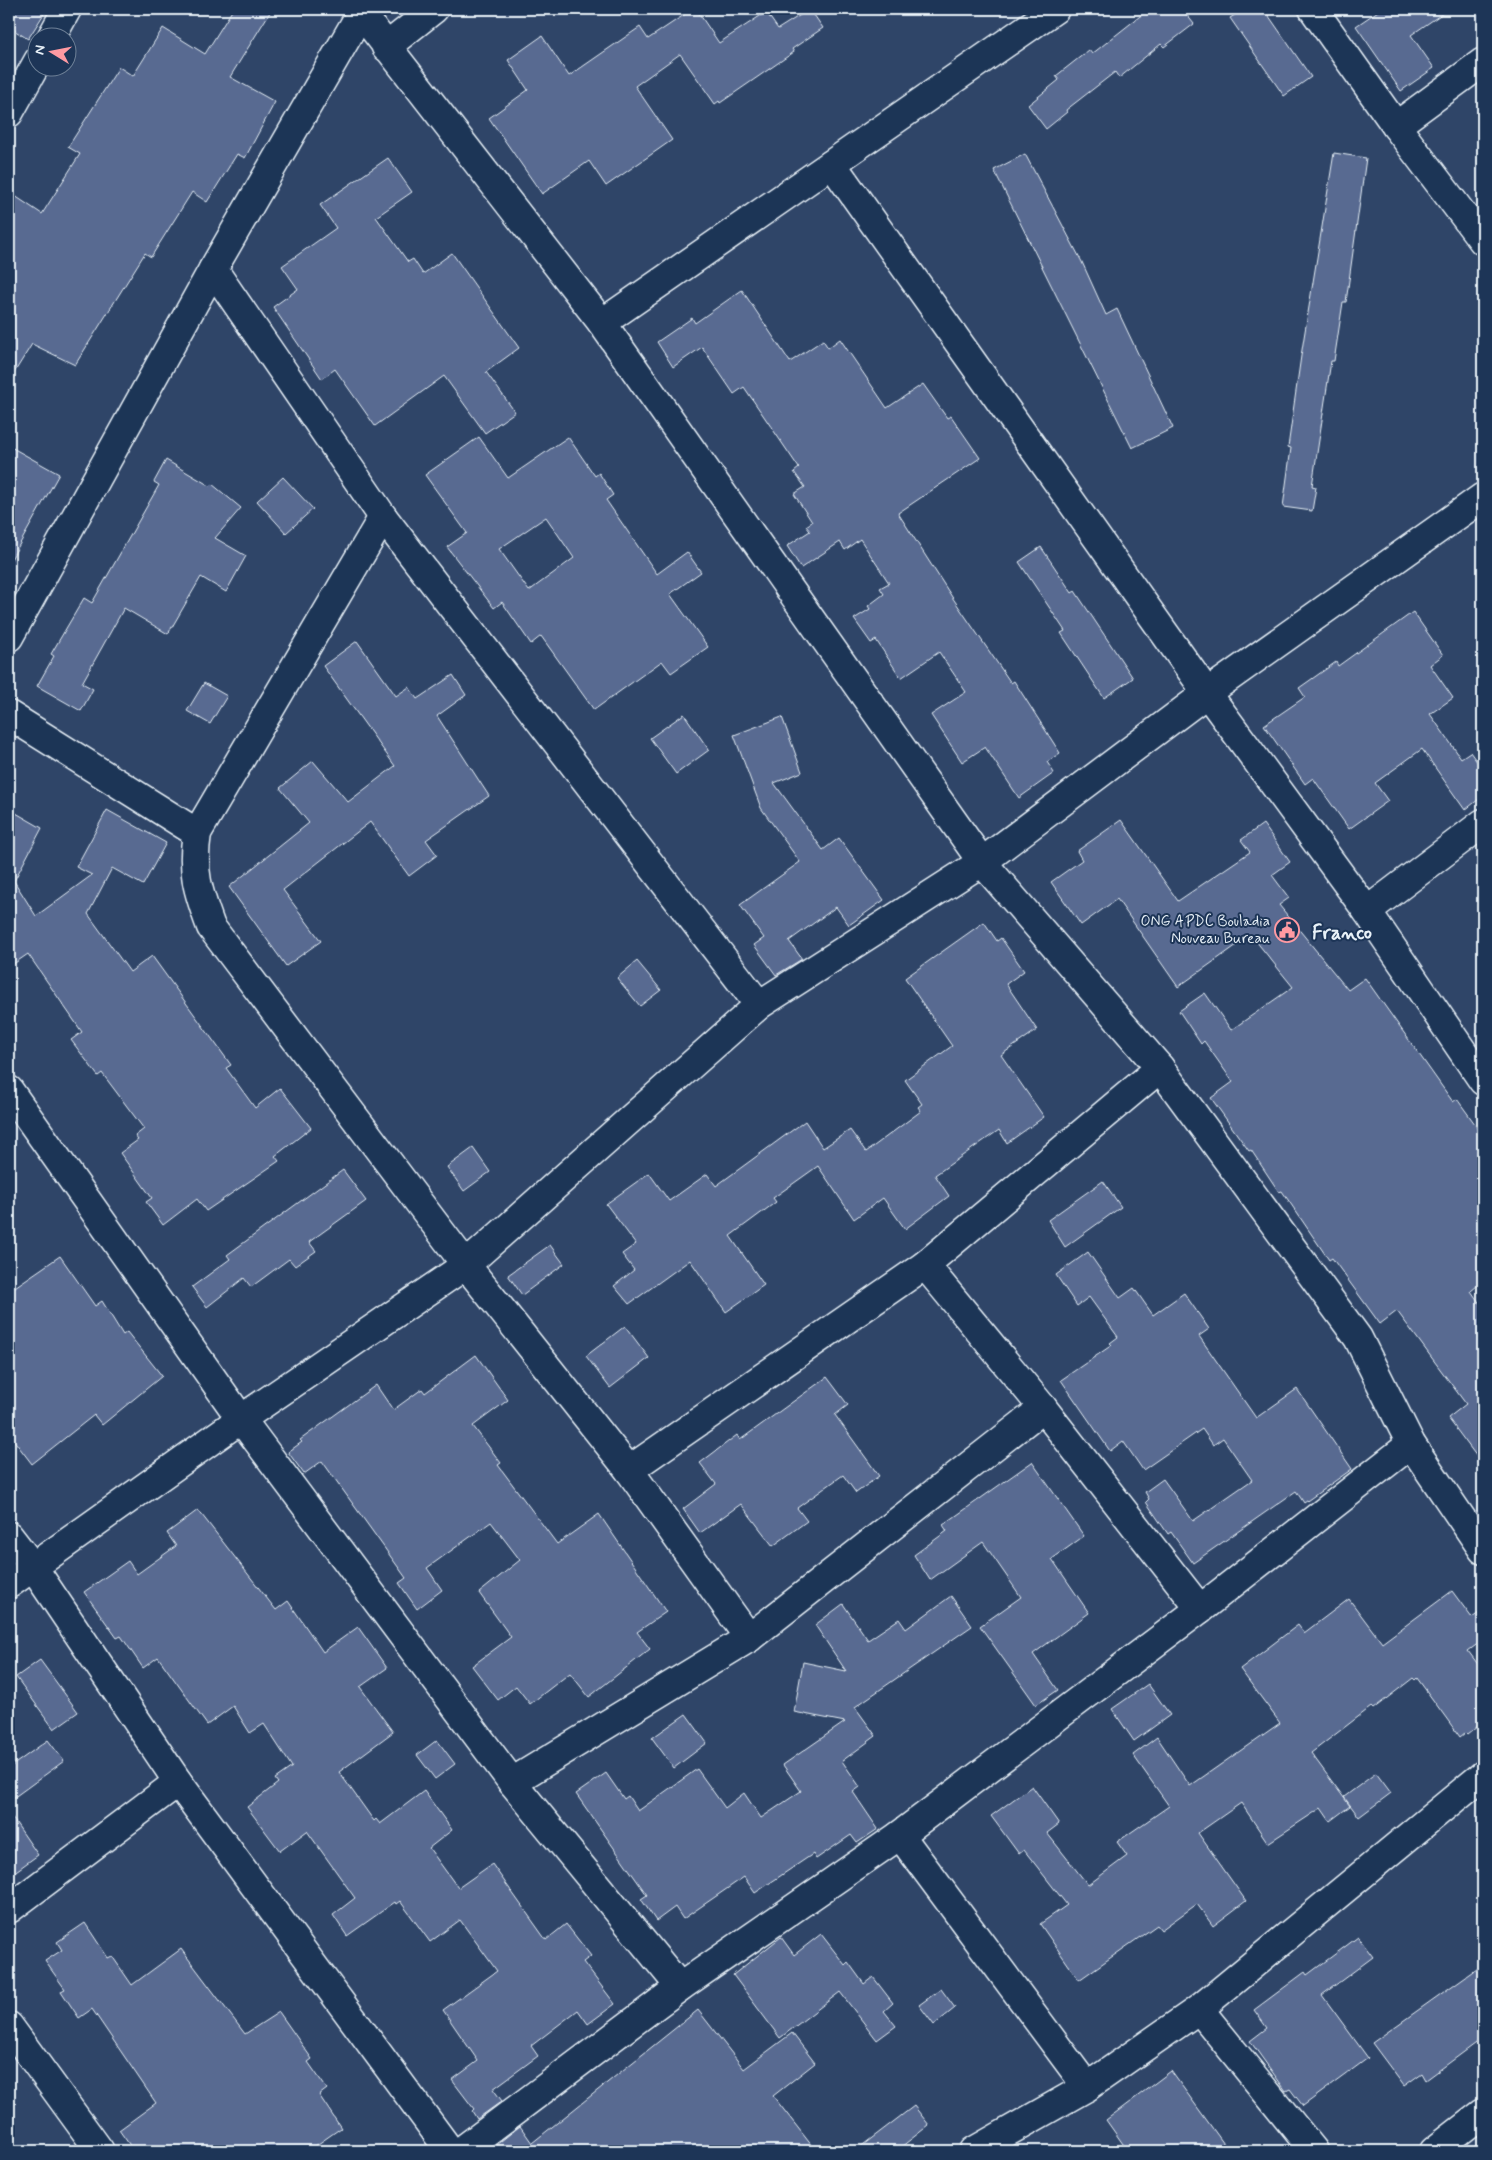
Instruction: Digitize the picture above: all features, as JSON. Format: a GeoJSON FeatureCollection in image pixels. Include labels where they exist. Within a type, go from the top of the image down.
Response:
{"type":"FeatureCollection","features":[{"type":"Feature","properties":{"kind":"street"},"geometry":{"type":"LineString","coordinates":[[57,28],[67,9]]}},
{"type":"Feature","properties":{"kind":"street"},"geometry":{"type":"LineString","coordinates":[[386,47],[434,9]]}},
{"type":"Feature","properties":{"kind":"street"},"geometry":{"type":"LineString","coordinates":[[602,324],[1055,9]]}},
{"type":"Feature","properties":{"kind":"street"},"geometry":{"type":"LineString","coordinates":[[1313,9],[1396,126],[1483,241]]}},
{"type":"Feature","properties":{"kind":"street"},"geometry":{"type":"LineString","coordinates":[[9,637],[213,269],[360,11],[602,324],[982,862],[1160,1068],[1358,1338],[1411,1444],[1483,1550]]}},
{"type":"Feature","properties":{"kind":"street"},"geometry":{"type":"LineString","coordinates":[[1396,126],[1483,62]]}},
{"type":"Feature","properties":{"kind":"street"},"geometry":{"type":"LineString","coordinates":[[9,112],[28,78]]}},
{"type":"Feature","properties":{"kind":"street"},"geometry":{"type":"LineString","coordinates":[[832,164],[1207,693],[1367,911],[1483,1080]]}},
{"type":"Feature","properties":{"kind":"street"},"geometry":{"type":"LineString","coordinates":[[213,269],[383,517],[759,1004]]}},
{"type":"Feature","properties":{"kind":"street"},"geometry":{"type":"LineString","coordinates":[[9,1584],[241,1419],[466,1265],[759,1004],[982,862],[1207,693],[1483,497]]}},
{"type":"Feature","properties":{"kind":"street"},"geometry":{"type":"LineString","coordinates":[[383,517],[196,833],[193,859],[197,890],[210,927],[466,1265],[629,1470],[749,1638]]}},
{"type":"Feature","properties":{"kind":"street"},"geometry":{"type":"LineString","coordinates":[[9,715],[196,833]]}},
{"type":"Feature","properties":{"kind":"street"},"geometry":{"type":"LineString","coordinates":[[1367,911],[1483,823]]}},
{"type":"Feature","properties":{"kind":"street"},"geometry":{"type":"LineString","coordinates":[[629,1470],[925,1265],[1160,1068]]}},
{"type":"Feature","properties":{"kind":"street"},"geometry":{"type":"LineString","coordinates":[[9,1090],[241,1419],[512,1782],[680,1987]]}},
{"type":"Feature","properties":{"kind":"street"},"geometry":{"type":"LineString","coordinates":[[925,1265],[1043,1408],[1200,1609]]}},
{"type":"Feature","properties":{"kind":"street"},"geometry":{"type":"LineString","coordinates":[[512,1782],[749,1638],[1043,1408]]}},
{"type":"Feature","properties":{"kind":"street"},"geometry":{"type":"LineString","coordinates":[[461,2151],[680,1987],[900,1835],[1200,1609],[1411,1444]]}},
{"type":"Feature","properties":{"kind":"street"},"geometry":{"type":"LineString","coordinates":[[9,1536],[33,1567],[178,1782],[450,2151]]}},
{"type":"Feature","properties":{"kind":"street"},"geometry":{"type":"LineString","coordinates":[[974,2151],[1087,2087],[1199,2008],[1483,1775]]}},
{"type":"Feature","properties":{"kind":"street"},"geometry":{"type":"LineString","coordinates":[[9,1909],[178,1782]]}},
{"type":"Feature","properties":{"kind":"street"},"geometry":{"type":"LineString","coordinates":[[900,1835],[1087,2087]]}},
{"type":"Feature","properties":{"kind":"street"},"geometry":{"type":"LineString","coordinates":[[1199,2008],[1314,2151]]}},
{"type":"Feature","properties":{"kind":"street"},"geometry":{"type":"LineString","coordinates":[[9,2026],[100,2151]]}},
{"type":"Feature","properties":{"kind":"street"},"geometry":{"type":"LineString","coordinates":[[1434,2151],[1483,2113]]}},
{"type":"Feature","properties":{"kind":"building"},"geometry":{"type":"Polygon","coordinates":[[[9,9],[47,9],[35,28],[28,28],[28,39],[9,27],[9,9]]]}},
{"type":"Feature","properties":{"kind":"building"},"geometry":{"type":"Polygon","coordinates":[[[233,9],[272,9],[230,77],[275,102],[245,158],[237,154],[207,202],[192,192],[151,257],[145,253],[75,365],[32,344],[9,381],[9,192],[42,214],[80,154],[68,147],[119,67],[133,76],[163,28],[205,54],[233,9]]]}},
{"type":"Feature","properties":{"kind":"building"},"geometry":{"type":"Polygon","coordinates":[[[693,9],[696,9],[719,43],[766,12],[778,29],[810,9],[823,28],[792,49],[794,52],[720,103],[719,101],[715,104],[680,54],[635,86],[672,140],[606,186],[589,161],[542,194],[489,118],[528,90],[508,60],[542,36],[569,76],[640,27],[648,39],[693,9]]]}},
{"type":"Feature","properties":{"kind":"building"},"geometry":{"type":"Polygon","coordinates":[[[1149,9],[1182,9],[1194,24],[1164,47],[1161,44],[1119,78],[1115,72],[1066,110],[1067,112],[1046,129],[1028,105],[1059,80],[1056,76],[1089,50],[1092,54],[1149,9]]]}},
{"type":"Feature","properties":{"kind":"building"},"geometry":{"type":"Polygon","coordinates":[[[1244,9],[1264,9],[1311,77],[1284,96],[1230,18],[1244,9]]]}},
{"type":"Feature","properties":{"kind":"building"},"geometry":{"type":"Polygon","coordinates":[[[1381,9],[1449,9],[1411,35],[1434,68],[1401,91],[1356,26],[1381,9]]]}},
{"type":"Feature","properties":{"kind":"building"},"geometry":{"type":"Polygon","coordinates":[[[1334,153],[1366,158],[1346,302],[1343,302],[1334,361],[1331,361],[1312,486],[1316,487],[1312,511],[1283,507],[1291,448],[1288,447],[1301,356],[1334,153]]]}},
{"type":"Feature","properties":{"kind":"building"},"geometry":{"type":"Polygon","coordinates":[[[1025,154],[1082,262],[1106,315],[1117,309],[1173,428],[1132,448],[994,170],[1025,154]]]}},
{"type":"Feature","properties":{"kind":"building"},"geometry":{"type":"Polygon","coordinates":[[[388,158],[412,192],[376,217],[408,262],[413,259],[423,274],[452,253],[519,348],[486,372],[515,412],[485,433],[444,376],[375,426],[335,369],[322,379],[273,307],[298,289],[282,266],[336,228],[320,205],[388,158]]]}},
{"type":"Feature","properties":{"kind":"building"},"geometry":{"type":"Polygon","coordinates":[[[742,290],[790,362],[823,340],[828,348],[840,339],[887,408],[923,384],[947,418],[951,416],[980,458],[898,513],[952,597],[1011,683],[1014,681],[1060,753],[1047,762],[1054,773],[1019,798],[985,747],[962,762],[931,715],[966,692],[939,652],[901,678],[876,640],[871,643],[854,619],[870,609],[868,606],[884,594],[880,588],[889,583],[860,539],[845,550],[840,542],[801,568],[787,546],[810,531],[806,526],[812,522],[794,494],[805,487],[794,472],[799,468],[744,387],[734,394],[702,347],[673,367],[657,342],[692,318],[695,323],[742,290]]]}},
{"type":"Feature","properties":{"kind":"building"},"geometry":{"type":"Polygon","coordinates":[[[479,437],[508,478],[568,437],[595,476],[599,473],[613,495],[606,500],[657,574],[687,552],[701,572],[670,594],[708,647],[671,673],[662,661],[594,710],[541,636],[531,644],[502,602],[494,608],[447,547],[467,533],[425,475],[479,437]],[[546,517],[499,549],[529,591],[574,558],[546,517]]]}},
{"type":"Feature","properties":{"kind":"building"},"geometry":{"type":"Polygon","coordinates":[[[9,446],[59,474],[9,563],[9,446]]]}},
{"type":"Feature","properties":{"kind":"building"},"geometry":{"type":"Polygon","coordinates":[[[166,460],[210,486],[212,484],[241,508],[215,538],[246,556],[226,592],[201,577],[168,634],[124,608],[82,683],[93,689],[81,711],[37,686],[54,656],[51,654],[84,598],[92,603],[159,485],[154,482],[166,460]]]}},
{"type":"Feature","properties":{"kind":"building"},"geometry":{"type":"Polygon","coordinates":[[[283,477],[313,509],[286,533],[257,501],[283,477]]]}},
{"type":"Feature","properties":{"kind":"building"},"geometry":{"type":"Polygon","coordinates":[[[1041,547],[1072,593],[1075,591],[1133,678],[1104,698],[1061,633],[1065,631],[1019,562],[1041,547]]]}},
{"type":"Feature","properties":{"kind":"building"},"geometry":{"type":"Polygon","coordinates":[[[1413,612],[1443,655],[1430,665],[1453,698],[1430,714],[1461,758],[1470,752],[1483,770],[1483,796],[1465,810],[1422,749],[1375,783],[1388,801],[1349,829],[1313,778],[1305,784],[1264,725],[1305,697],[1299,688],[1336,662],[1338,666],[1413,612]]]}},
{"type":"Feature","properties":{"kind":"building"},"geometry":{"type":"Polygon","coordinates":[[[357,641],[396,696],[409,687],[417,699],[453,675],[466,695],[437,716],[489,796],[426,840],[437,855],[409,876],[370,822],[283,890],[321,941],[286,966],[229,887],[309,823],[280,788],[313,761],[348,802],[395,766],[323,666],[357,641]]]}},
{"type":"Feature","properties":{"kind":"building"},"geometry":{"type":"Polygon","coordinates":[[[204,683],[227,696],[210,724],[187,711],[204,683]]]}},
{"type":"Feature","properties":{"kind":"building"},"geometry":{"type":"Polygon","coordinates":[[[684,714],[709,750],[676,774],[650,738],[684,714]]]}},
{"type":"Feature","properties":{"kind":"building"},"geometry":{"type":"Polygon","coordinates":[[[782,717],[802,772],[774,783],[823,850],[839,838],[884,900],[849,925],[836,907],[789,941],[802,959],[776,975],[754,945],[764,938],[740,905],[800,862],[761,808],[734,735],[782,717]]]}},
{"type":"Feature","properties":{"kind":"building"},"geometry":{"type":"Polygon","coordinates":[[[9,809],[42,828],[14,881],[36,916],[92,875],[76,867],[107,810],[166,843],[143,885],[112,868],[88,914],[130,972],[152,956],[231,1065],[226,1068],[255,1108],[280,1088],[311,1128],[275,1156],[279,1161],[206,1211],[197,1199],[163,1225],[146,1202],[152,1198],[120,1153],[138,1140],[135,1136],[144,1129],[102,1073],[98,1076],[71,1040],[82,1032],[28,954],[9,967],[9,809]]]}},
{"type":"Feature","properties":{"kind":"building"},"geometry":{"type":"Polygon","coordinates":[[[1121,820],[1178,901],[1250,852],[1241,840],[1263,824],[1290,862],[1272,875],[1289,898],[1279,905],[1348,990],[1365,978],[1453,1102],[1457,1099],[1483,1135],[1483,1281],[1471,1291],[1483,1308],[1483,1465],[1448,1418],[1466,1404],[1397,1311],[1380,1324],[1332,1258],[1329,1260],[1282,1191],[1279,1192],[1251,1150],[1249,1151],[1211,1098],[1233,1082],[1204,1041],[1201,1044],[1179,1011],[1205,993],[1231,1030],[1293,987],[1251,935],[1178,987],[1117,899],[1081,925],[1051,882],[1082,860],[1077,851],[1121,820]]]}},
{"type":"Feature","properties":{"kind":"building"},"geometry":{"type":"Polygon","coordinates":[[[984,922],[997,941],[1001,938],[1024,971],[1006,984],[1037,1030],[1001,1055],[1044,1117],[1007,1143],[999,1130],[935,1175],[949,1196],[905,1229],[883,1198],[854,1219],[818,1166],[773,1198],[776,1202],[730,1236],[764,1285],[726,1312],[690,1260],[629,1304],[614,1286],[634,1270],[622,1254],[636,1244],[606,1204],[649,1173],[669,1201],[707,1174],[716,1186],[805,1121],[823,1148],[850,1130],[866,1152],[921,1111],[918,1107],[922,1104],[905,1080],[952,1046],[905,978],[984,922]]]}},
{"type":"Feature","properties":{"kind":"building"},"geometry":{"type":"Polygon","coordinates":[[[637,961],[661,990],[640,1006],[617,978],[637,961]]]}},
{"type":"Feature","properties":{"kind":"building"},"geometry":{"type":"Polygon","coordinates":[[[473,1148],[490,1172],[464,1191],[447,1167],[473,1148]]]}},
{"type":"Feature","properties":{"kind":"building"},"geometry":{"type":"Polygon","coordinates":[[[343,1170],[366,1201],[309,1242],[316,1251],[295,1266],[289,1259],[251,1287],[244,1278],[207,1307],[192,1287],[230,1259],[227,1255],[343,1170]]]}},
{"type":"Feature","properties":{"kind":"building"},"geometry":{"type":"Polygon","coordinates":[[[1103,1181],[1121,1207],[1065,1247],[1048,1220],[1103,1181]]]}},
{"type":"Feature","properties":{"kind":"building"},"geometry":{"type":"Polygon","coordinates":[[[550,1245],[564,1264],[522,1295],[508,1275],[550,1245]]]}},
{"type":"Feature","properties":{"kind":"building"},"geometry":{"type":"Polygon","coordinates":[[[1088,1252],[1120,1298],[1134,1288],[1153,1315],[1184,1293],[1209,1329],[1199,1336],[1256,1418],[1297,1389],[1352,1469],[1304,1503],[1296,1491],[1193,1563],[1171,1532],[1168,1534],[1146,1502],[1149,1499],[1145,1492],[1163,1479],[1193,1521],[1252,1480],[1223,1438],[1213,1445],[1202,1429],[1143,1470],[1123,1441],[1110,1451],[1061,1380],[1112,1345],[1110,1343],[1118,1337],[1089,1297],[1077,1306],[1056,1275],[1088,1252]]]}},
{"type":"Feature","properties":{"kind":"building"},"geometry":{"type":"Polygon","coordinates":[[[60,1256],[95,1306],[102,1301],[123,1335],[127,1332],[162,1376],[102,1425],[94,1415],[32,1464],[9,1434],[9,1291],[60,1256]]]}},
{"type":"Feature","properties":{"kind":"building"},"geometry":{"type":"Polygon","coordinates":[[[625,1326],[649,1358],[610,1388],[586,1356],[625,1326]]]}},
{"type":"Feature","properties":{"kind":"building"},"geometry":{"type":"Polygon","coordinates":[[[476,1355],[508,1400],[473,1426],[501,1463],[498,1465],[557,1544],[599,1514],[666,1612],[637,1632],[650,1649],[589,1697],[570,1673],[530,1704],[516,1686],[498,1700],[472,1666],[511,1637],[479,1593],[520,1560],[491,1522],[427,1568],[442,1590],[417,1609],[399,1583],[406,1578],[322,1461],[304,1474],[288,1452],[302,1442],[300,1440],[376,1385],[393,1410],[422,1389],[425,1393],[476,1355]]]}},
{"type":"Feature","properties":{"kind":"building"},"geometry":{"type":"Polygon","coordinates":[[[827,1377],[848,1405],[835,1415],[879,1476],[856,1493],[843,1475],[797,1508],[807,1521],[773,1546],[741,1504],[700,1533],[683,1509],[716,1484],[700,1463],[737,1435],[740,1440],[827,1377]]]}},
{"type":"Feature","properties":{"kind":"building"},"geometry":{"type":"Polygon","coordinates":[[[1032,1462],[1084,1536],[1052,1559],[1089,1613],[1033,1654],[1058,1690],[1036,1705],[980,1626],[1021,1597],[983,1542],[930,1580],[914,1555],[947,1531],[943,1525],[1032,1462]]]}},
{"type":"Feature","properties":{"kind":"building"},"geometry":{"type":"Polygon","coordinates":[[[198,1510],[276,1610],[288,1601],[323,1652],[358,1627],[387,1668],[360,1687],[393,1732],[339,1772],[374,1821],[376,1819],[380,1824],[424,1791],[452,1830],[429,1848],[458,1888],[492,1864],[546,1940],[566,1924],[591,1956],[583,1962],[615,2004],[588,2024],[578,2010],[531,2046],[538,2056],[493,2089],[502,2101],[477,2119],[472,2111],[474,2109],[452,2080],[478,2061],[443,2010],[497,1971],[460,1920],[430,1942],[400,1901],[396,1904],[395,1902],[347,1936],[333,1915],[355,1898],[307,1831],[280,1851],[247,1807],[278,1783],[275,1779],[292,1767],[264,1724],[250,1733],[233,1706],[207,1725],[158,1657],[143,1668],[121,1636],[117,1638],[84,1592],[128,1561],[137,1574],[176,1546],[167,1533],[198,1510]]]}},
{"type":"Feature","properties":{"kind":"building"},"geometry":{"type":"Polygon","coordinates":[[[1452,1591],[1472,1618],[1483,1610],[1483,1640],[1468,1651],[1483,1671],[1483,1722],[1467,1735],[1465,1733],[1460,1737],[1417,1678],[1415,1680],[1413,1678],[1373,1709],[1371,1707],[1311,1753],[1350,1806],[1330,1821],[1321,1808],[1268,1843],[1241,1803],[1198,1833],[1246,1901],[1213,1926],[1197,1904],[1161,1930],[1157,1925],[1079,1980],[1040,1924],[1067,1905],[1024,1850],[1019,1854],[991,1816],[1032,1786],[1059,1824],[1047,1833],[1088,1885],[1127,1856],[1117,1842],[1169,1806],[1133,1755],[1157,1737],[1190,1786],[1280,1723],[1240,1669],[1298,1625],[1304,1633],[1349,1599],[1382,1643],[1452,1591]]]}},
{"type":"Feature","properties":{"kind":"building"},"geometry":{"type":"Polygon","coordinates":[[[951,1596],[972,1626],[855,1707],[876,1736],[842,1761],[860,1787],[853,1792],[878,1829],[857,1843],[851,1835],[816,1859],[813,1854],[755,1893],[744,1877],[683,1919],[675,1907],[656,1921],[641,1899],[647,1895],[576,1794],[606,1773],[624,1799],[628,1796],[638,1811],[697,1769],[725,1808],[744,1793],[761,1818],[801,1791],[783,1765],[845,1722],[794,1712],[803,1662],[846,1671],[815,1625],[843,1604],[868,1640],[899,1619],[906,1629],[951,1596]]]}},
{"type":"Feature","properties":{"kind":"building"},"geometry":{"type":"Polygon","coordinates":[[[40,1660],[78,1712],[54,1729],[16,1677],[40,1660]]]}},
{"type":"Feature","properties":{"kind":"building"},"geometry":{"type":"Polygon","coordinates":[[[1148,1684],[1170,1715],[1134,1741],[1112,1709],[1148,1684]]]}},
{"type":"Feature","properties":{"kind":"building"},"geometry":{"type":"Polygon","coordinates":[[[686,1714],[707,1743],[674,1768],[652,1738],[686,1714]]]}},
{"type":"Feature","properties":{"kind":"building"},"geometry":{"type":"Polygon","coordinates":[[[48,1740],[64,1761],[9,1801],[9,1768],[48,1740]]]}},
{"type":"Feature","properties":{"kind":"building"},"geometry":{"type":"Polygon","coordinates":[[[437,1740],[455,1764],[435,1779],[417,1755],[437,1740]]]}},
{"type":"Feature","properties":{"kind":"building"},"geometry":{"type":"Polygon","coordinates":[[[1376,1773],[1391,1793],[1359,1817],[1344,1797],[1376,1773]]]}},
{"type":"Feature","properties":{"kind":"building"},"geometry":{"type":"Polygon","coordinates":[[[9,1813],[38,1855],[9,1876],[9,1813]]]}},
{"type":"Feature","properties":{"kind":"building"},"geometry":{"type":"Polygon","coordinates":[[[85,1923],[108,1958],[112,1956],[132,1985],[181,1949],[245,2034],[279,2012],[312,2059],[308,2062],[327,2089],[319,2095],[341,2128],[308,2151],[134,2151],[119,2130],[156,2103],[92,2009],[79,2018],[61,1991],[65,1989],[45,1961],[62,1950],[57,1942],[85,1923]]]}},
{"type":"Feature","properties":{"kind":"building"},"geometry":{"type":"Polygon","coordinates":[[[821,1934],[845,1965],[848,1962],[864,1984],[873,1977],[893,2003],[884,2011],[896,2026],[877,2040],[840,1992],[780,2038],[733,1975],[781,1937],[794,1955],[821,1934]]]}},
{"type":"Feature","properties":{"kind":"building"},"geometry":{"type":"Polygon","coordinates":[[[1358,1937],[1373,1957],[1322,1995],[1368,2058],[1303,2106],[1290,2089],[1286,2091],[1250,2041],[1267,2028],[1254,2010],[1305,1972],[1307,1975],[1358,1937]]]}},
{"type":"Feature","properties":{"kind":"building"},"geometry":{"type":"Polygon","coordinates":[[[1483,1964],[1483,2038],[1426,2080],[1422,2073],[1404,2086],[1372,2043],[1483,1964]]]}},
{"type":"Feature","properties":{"kind":"building"},"geometry":{"type":"Polygon","coordinates":[[[941,1989],[955,2008],[934,2025],[919,2005],[941,1989]]]}},
{"type":"Feature","properties":{"kind":"building"},"geometry":{"type":"Polygon","coordinates":[[[698,2010],[744,2069],[792,2033],[815,2063],[773,2096],[816,2151],[500,2151],[496,2145],[520,2126],[532,2143],[698,2010]]]}},
{"type":"Feature","properties":{"kind":"building"},"geometry":{"type":"Polygon","coordinates":[[[1171,2071],[1229,2151],[1128,2151],[1106,2120],[1171,2071]]]}},
{"type":"Feature","properties":{"kind":"building"},"geometry":{"type":"Polygon","coordinates":[[[914,2106],[929,2125],[896,2151],[855,2151],[914,2106]]]}},
{"type":"Feature","properties":{"kind":"place","name":"ONG APDC Bouladia Nouveau Bureau"},"geometry":{"type":"Point","coordinates":[1287,930]}},
{"type":"Feature","properties":{"kind":"district","name":"Franco"},"geometry":{"type":"Point","coordinates":[1342,932]}}]}
